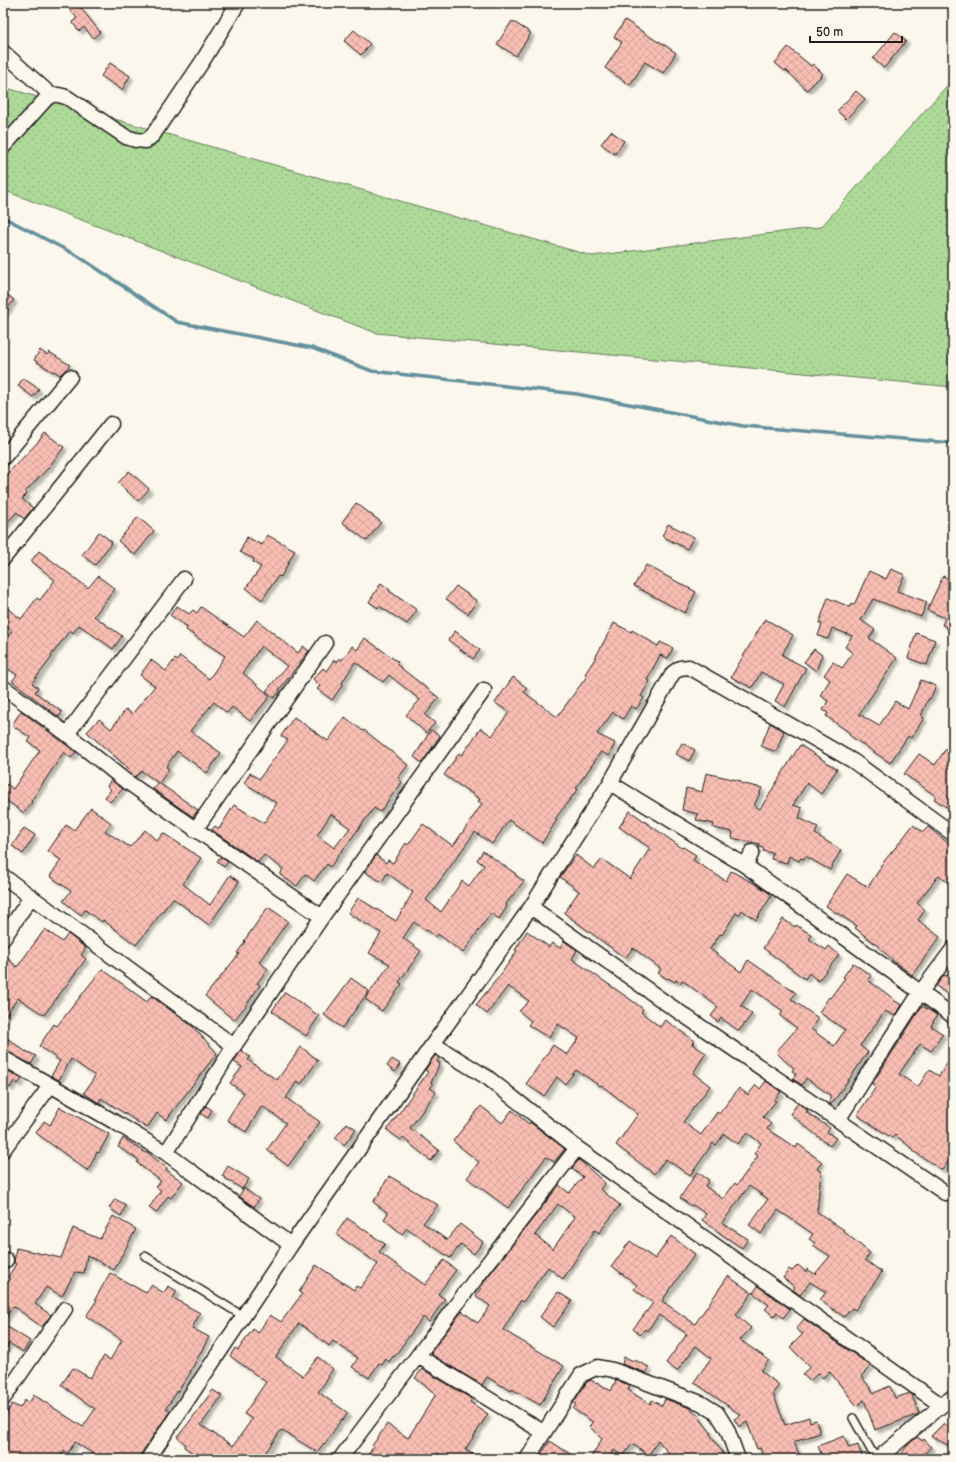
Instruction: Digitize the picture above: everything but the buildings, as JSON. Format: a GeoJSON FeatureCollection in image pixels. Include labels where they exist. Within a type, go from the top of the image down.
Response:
{"type":"FeatureCollection","features":[{"type":"Feature","properties":{"kind":"street"},"geometry":{"type":"LineString","coordinates":[[3,147],[51,95],[58,94],[68,98],[126,137],[146,141],[152,135],[202,62],[233,5]]}},
{"type":"Feature","properties":{"kind":"street"},"geometry":{"type":"LineString","coordinates":[[3,52],[51,95]]}},
{"type":"Feature","properties":{"kind":"street"},"geometry":{"type":"LineString","coordinates":[[3,458],[70,377]]}},
{"type":"Feature","properties":{"kind":"street"},"geometry":{"type":"LineString","coordinates":[[3,559],[111,424]]}},
{"type":"Feature","properties":{"kind":"street"},"geometry":{"type":"LineString","coordinates":[[67,734],[184,579]]}},
{"type":"Feature","properties":{"kind":"street"},"geometry":{"type":"LineString","coordinates":[[195,830],[325,643]]}},
{"type":"Feature","properties":{"kind":"street"},"geometry":{"type":"LineString","coordinates":[[148,1459],[291,1245],[531,907],[610,783],[667,681],[673,673],[680,668],[689,667],[853,761],[953,834]]}},
{"type":"Feature","properties":{"kind":"street"},"geometry":{"type":"LineString","coordinates":[[3,687],[67,734],[122,779],[322,917]]}},
{"type":"Feature","properties":{"kind":"street"},"geometry":{"type":"LineString","coordinates":[[166,1153],[234,1046],[322,917],[484,690]]}},
{"type":"Feature","properties":{"kind":"street"},"geometry":{"type":"LineString","coordinates":[[610,783],[746,866],[953,1016]]}},
{"type":"Feature","properties":{"kind":"street"},"geometry":{"type":"LineString","coordinates":[[746,866],[752,852]]}},
{"type":"Feature","properties":{"kind":"street"},"geometry":{"type":"LineString","coordinates":[[3,876],[234,1046]]}},
{"type":"Feature","properties":{"kind":"street"},"geometry":{"type":"LineString","coordinates":[[3,940],[31,897]]}},
{"type":"Feature","properties":{"kind":"street"},"geometry":{"type":"LineString","coordinates":[[531,907],[666,1003],[838,1120],[945,1192],[953,1193]]}},
{"type":"Feature","properties":{"kind":"street"},"geometry":{"type":"LineString","coordinates":[[838,1120],[920,992],[953,948]]}},
{"type":"Feature","properties":{"kind":"street"},"geometry":{"type":"LineString","coordinates":[[433,1044],[488,1078],[578,1148],[941,1405]]}},
{"type":"Feature","properties":{"kind":"street"},"geometry":{"type":"LineString","coordinates":[[3,1058],[166,1153],[291,1245]]}},
{"type":"Feature","properties":{"kind":"street"},"geometry":{"type":"LineString","coordinates":[[3,1150],[50,1086]]}},
{"type":"Feature","properties":{"kind":"street"},"geometry":{"type":"LineString","coordinates":[[340,1459],[477,1277],[578,1148]]}},
{"type":"Feature","properties":{"kind":"street"},"geometry":{"type":"LineString","coordinates":[[3,1399],[65,1309]]}},
{"type":"Feature","properties":{"kind":"street"},"geometry":{"type":"LineString","coordinates":[[418,1356],[543,1432]]}},
{"type":"Feature","properties":{"kind":"street"},"geometry":{"type":"LineString","coordinates":[[527,1459],[581,1375],[598,1367],[613,1370],[701,1403],[717,1413],[727,1429],[738,1459]]}},
{"type":"Feature","properties":{"kind":"street"},"geometry":{"type":"LineString","coordinates":[[879,1459],[941,1405],[953,1397]]}},
{"type":"Feature","properties":{"kind":"lane"},"geometry":{"type":"LineString","coordinates":[[145,1256],[243,1316]]}},
{"type":"Feature","properties":{"kind":"lane"},"geometry":{"type":"LineString","coordinates":[[853,1418],[876,1459]]}},
{"type":"Feature","properties":{"kind":"green space"},"geometry":{"type":"Polygon","coordinates":[[[953,79],[953,387],[376,333],[3,190],[3,87],[592,256],[821,227],[953,79]]]}},
{"type":"Feature","properties":{"kind":"waterway"},"geometry":{"type":"LineString","coordinates":[[3,217],[78,256],[177,322],[312,348],[372,371],[577,394],[743,426],[953,443]]}}]}
